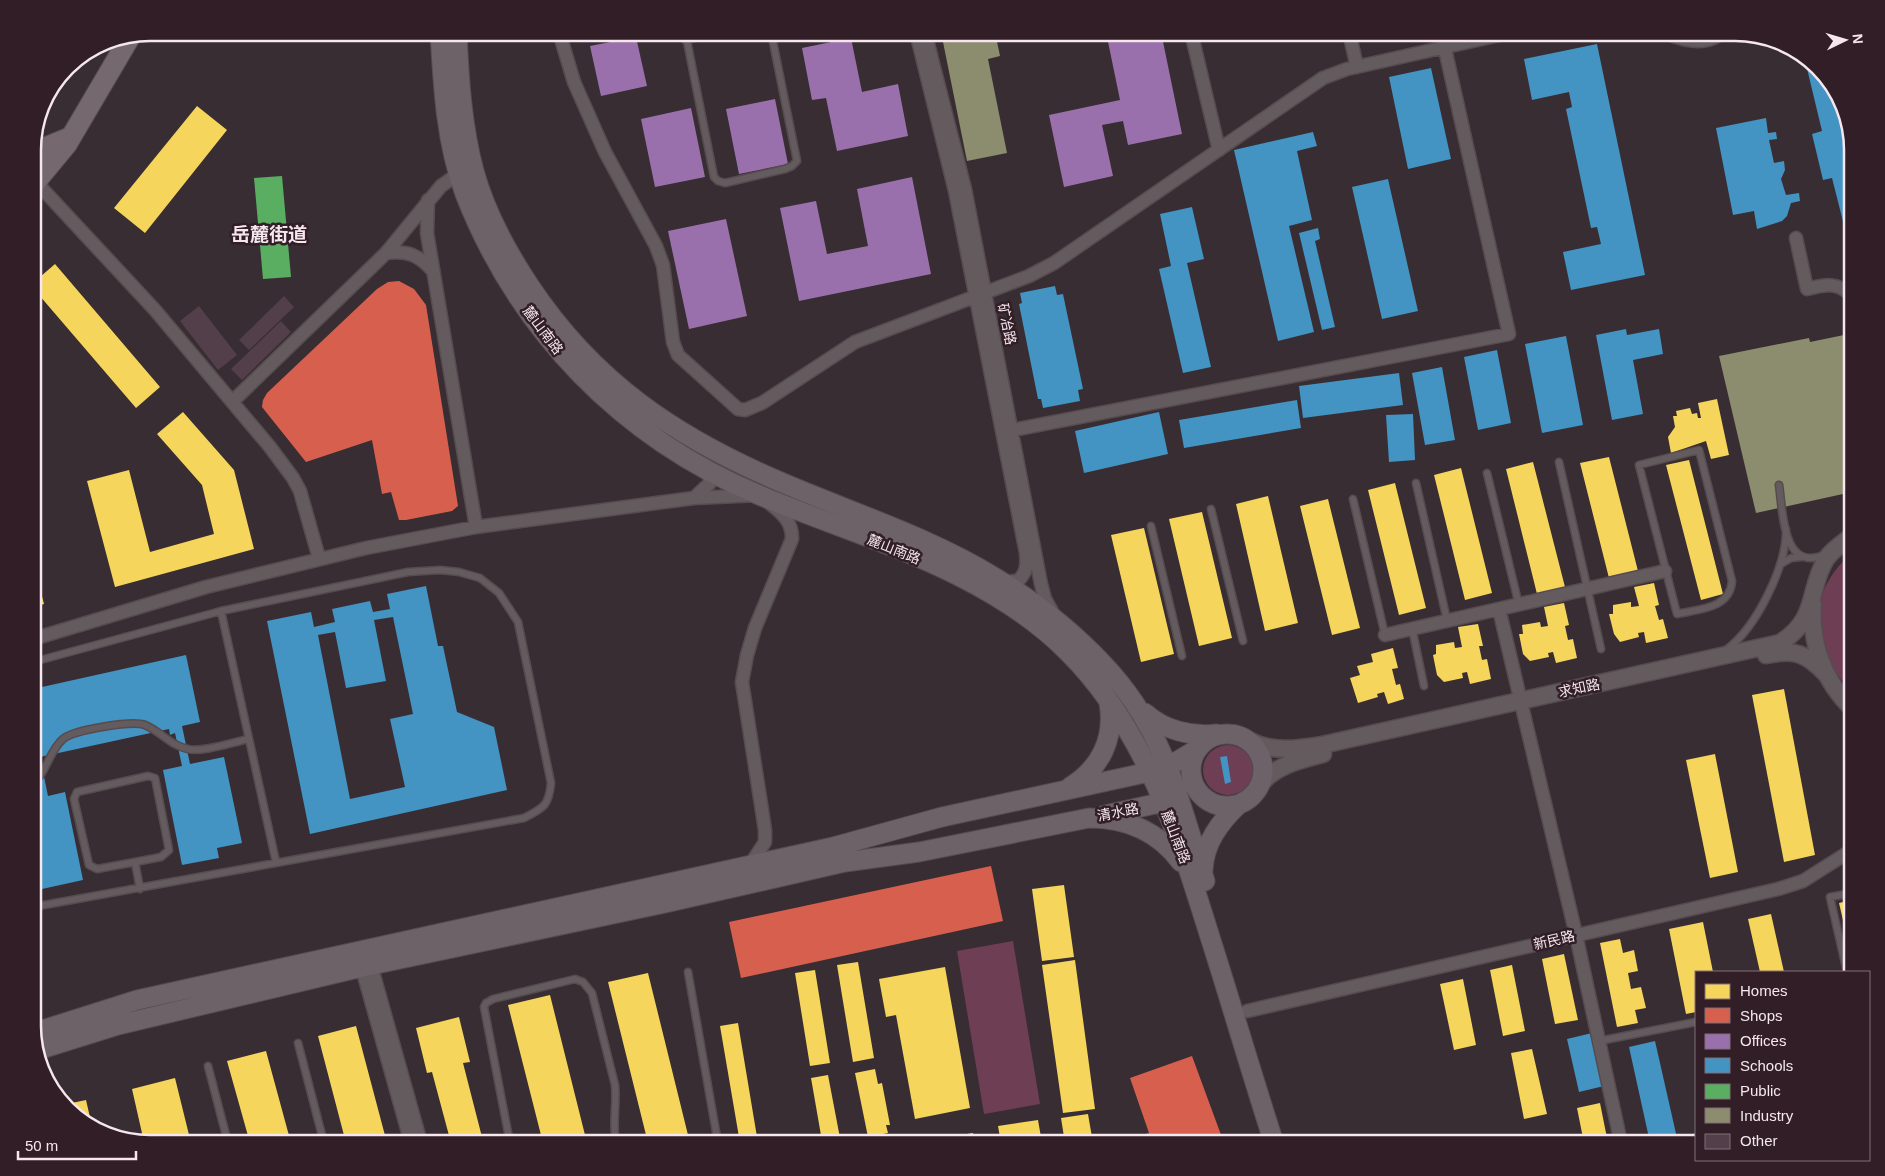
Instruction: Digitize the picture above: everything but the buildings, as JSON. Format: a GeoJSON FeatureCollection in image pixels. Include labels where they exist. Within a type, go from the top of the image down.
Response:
{"type":"FeatureCollection","features":[{"type":"Feature","properties":{"kind":"main road","name":"麓山南路"},"geometry":{"type":"LineString","coordinates":[[441,41],[447,120],[467,174],[514,263],[570,341],[607,379],[687,437],[733,461],[954,555],[1002,582],[1057,622],[1104,665],[1135,704],[1159,742],[1169,766],[1171,800],[1247,1012],[1283,1135]]}},
{"type":"Feature","properties":{"kind":"main road","name":"麓山南路"},"geometry":{"type":"LineString","coordinates":[[459,41],[467,174],[464,192],[514,290],[543,333],[580,376],[633,422],[702,466],[759,495],[954,574],[997,598],[1045,631],[1091,676],[1125,726],[1149,772],[1171,800]]}},
{"type":"Feature","properties":{"kind":"main road"},"geometry":{"type":"LineString","coordinates":[[41,175],[71,137],[126,44]]}},
{"type":"Feature","properties":{"kind":"main road"},"geometry":{"type":"LineString","coordinates":[[41,148],[71,137]]}},
{"type":"Feature","properties":{"kind":"main road"},"geometry":{"type":"LineString","coordinates":[[1066,790],[1083,779],[1104,751],[1111,726],[1109,701]]}},
{"type":"Feature","properties":{"kind":"main road"},"geometry":{"type":"LineString","coordinates":[[1135,704],[1154,721],[1165,727],[1194,734],[1230,733],[1248,740],[1257,749],[1262,761],[1263,774],[1259,786],[1247,800],[1239,804],[1223,806],[1207,800],[1196,788],[1190,773],[1190,765],[1196,750]]}},
{"type":"Feature","properties":{"kind":"main road"},"geometry":{"type":"LineString","coordinates":[[43,1048],[118,1025],[364,959],[750,865],[833,847],[942,817],[1149,772],[1169,766],[1196,750],[1211,736],[1221,733]]}},
{"type":"Feature","properties":{"kind":"main road","name":"清水路"},"geometry":{"type":"LineString","coordinates":[[1089,818],[1171,800],[1207,800]]}},
{"type":"Feature","properties":{"kind":"main road"},"geometry":{"type":"LineString","coordinates":[[41,1030],[137,1000],[665,903],[845,862],[919,852],[1089,818],[1121,820],[1152,834],[1168,846],[1197,876],[1211,839],[1220,824],[1239,804]]}},
{"type":"Feature","properties":{"kind":"main road","name":"麓山南路"},"geometry":{"type":"LineString","coordinates":[[1197,876],[1271,1135]]}},
{"type":"Feature","properties":{"kind":"street"},"geometry":{"type":"LineString","coordinates":[[562,41],[574,82],[605,152],[656,246],[663,265],[673,342],[678,355],[738,409],[745,410],[753,408],[844,348],[869,336],[981,295],[1029,276],[1054,263],[1323,78],[1357,67],[1477,41]]}},
{"type":"Feature","properties":{"kind":"street","name":"矿冶路"},"geometry":{"type":"LineString","coordinates":[[918,41],[981,295]]}},
{"type":"Feature","properties":{"kind":"street","name":"矿冶路"},"geometry":{"type":"LineString","coordinates":[[927,41],[965,189],[981,295],[1008,431],[1045,600],[1057,622]]}},
{"type":"Feature","properties":{"kind":"street"},"geometry":{"type":"LineString","coordinates":[[1193,41],[1219,150]]}},
{"type":"Feature","properties":{"kind":"street"},"geometry":{"type":"LineString","coordinates":[[1351,41],[1357,67]]}},
{"type":"Feature","properties":{"kind":"street"},"geometry":{"type":"LineString","coordinates":[[1008,431],[1509,334],[1445,49]]}},
{"type":"Feature","properties":{"kind":"street"},"geometry":{"type":"LineString","coordinates":[[233,401],[386,253],[441,186],[467,174]]}},
{"type":"Feature","properties":{"kind":"street"},"geometry":{"type":"LineString","coordinates":[[41,191],[155,310],[233,401],[294,478],[304,504],[319,558]]}},
{"type":"Feature","properties":{"kind":"street"},"geometry":{"type":"LineString","coordinates":[[428,200],[427,233],[476,527]]}},
{"type":"Feature","properties":{"kind":"street"},"geometry":{"type":"LineString","coordinates":[[1796,238],[1808,288],[1830,283],[1844,288]]}},
{"type":"Feature","properties":{"kind":"street"},"geometry":{"type":"LineString","coordinates":[[386,253],[411,253],[423,260],[433,271]]}},
{"type":"Feature","properties":{"kind":"street","name":"矿冶路"},"geometry":{"type":"LineString","coordinates":[[1002,582],[1018,581],[1026,568],[1026,553],[1008,431]]}},
{"type":"Feature","properties":{"kind":"street"},"geometry":{"type":"LineString","coordinates":[[694,498],[710,483],[709,475],[702,466]]}},
{"type":"Feature","properties":{"kind":"street"},"geometry":{"type":"LineString","coordinates":[[41,637],[206,588],[319,558],[476,527],[694,498],[759,495],[788,520],[792,529],[792,539],[755,628],[746,656],[742,682],[765,830],[765,842],[750,865]]}},
{"type":"Feature","properties":{"kind":"street","name":"求知路"},"geometry":{"type":"LineString","coordinates":[[1259,786],[1265,778],[1280,768],[1305,758],[1780,643],[1797,629],[1813,600],[1822,568],[1834,549],[1844,542]]}},
{"type":"Feature","properties":{"kind":"street"},"geometry":{"type":"LineString","coordinates":[[1385,635],[1665,571]]}},
{"type":"Feature","properties":{"kind":"street"},"geometry":{"type":"LineString","coordinates":[[1813,600],[1815,639],[1826,674],[1836,691],[1844,700]]}},
{"type":"Feature","properties":{"kind":"street"},"geometry":{"type":"LineString","coordinates":[[1499,609],[1576,934],[1619,1135]]}},
{"type":"Feature","properties":{"kind":"street","name":"求知路"},"geometry":{"type":"LineString","coordinates":[[1248,740],[1270,749],[1296,749],[1775,653],[1801,654],[1809,657],[1826,674]]}},
{"type":"Feature","properties":{"kind":"street","name":"新民路"},"geometry":{"type":"LineString","coordinates":[[1247,1012],[1576,934],[1778,889],[1803,881],[1844,856]]}},
{"type":"Feature","properties":{"kind":"street"},"geometry":{"type":"LineString","coordinates":[[364,959],[409,1135]]}},
{"type":"Feature","properties":{"kind":"street"},"geometry":{"type":"LineString","coordinates":[[364,959],[418,1135]]}},
{"type":"Feature","properties":{"kind":"lane"},"geometry":{"type":"LineString","coordinates":[[687,41],[714,177],[718,182],[725,182],[785,169],[792,166],[796,161],[774,41]]}},
{"type":"Feature","properties":{"kind":"lane"},"geometry":{"type":"LineString","coordinates":[[1675,41],[1693,45],[1710,41]]}},
{"type":"Feature","properties":{"kind":"lane"},"geometry":{"type":"LineString","coordinates":[[1699,450],[1732,581],[1731,590],[1726,599],[1718,605],[1677,614],[1665,571],[1639,465],[1699,450]]}},
{"type":"Feature","properties":{"kind":"lane"},"geometry":{"type":"LineString","coordinates":[[1559,462],[1601,649]]}},
{"type":"Feature","properties":{"kind":"lane"},"geometry":{"type":"LineString","coordinates":[[1487,473],[1519,604]]}},
{"type":"Feature","properties":{"kind":"lane"},"geometry":{"type":"LineString","coordinates":[[1416,484],[1448,620]]}},
{"type":"Feature","properties":{"kind":"lane"},"geometry":{"type":"LineString","coordinates":[[1779,485],[1790,545],[1803,557]]}},
{"type":"Feature","properties":{"kind":"lane"},"geometry":{"type":"LineString","coordinates":[[1353,499],[1385,635]]}},
{"type":"Feature","properties":{"kind":"lane"},"geometry":{"type":"LineString","coordinates":[[1211,509],[1243,641]]}},
{"type":"Feature","properties":{"kind":"lane"},"geometry":{"type":"LineString","coordinates":[[1151,526],[1182,656]]}},
{"type":"Feature","properties":{"kind":"lane"},"geometry":{"type":"LineString","coordinates":[[1714,658],[1739,639],[1752,622],[1780,566],[1786,543],[1786,529]]}},
{"type":"Feature","properties":{"kind":"lane"},"geometry":{"type":"LineString","coordinates":[[1780,566],[1786,560],[1816,557],[1834,549]]}},
{"type":"Feature","properties":{"kind":"lane"},"geometry":{"type":"LineString","coordinates":[[41,660],[222,611],[408,572],[440,570],[459,572],[480,578],[499,593],[518,622],[551,783],[549,799],[540,810],[524,818],[41,906]]}},
{"type":"Feature","properties":{"kind":"lane"},"geometry":{"type":"LineString","coordinates":[[222,611],[248,739],[276,862]]}},
{"type":"Feature","properties":{"kind":"lane"},"geometry":{"type":"LineString","coordinates":[[1412,628],[1424,686]]}},
{"type":"Feature","properties":{"kind":"lane"},"geometry":{"type":"LineString","coordinates":[[41,775],[62,739],[75,734],[134,722],[150,727],[177,745],[190,750],[248,739]]}},
{"type":"Feature","properties":{"kind":"lane"},"geometry":{"type":"LineString","coordinates":[[148,776],[155,778],[170,850],[161,857],[135,862],[97,869],[88,865],[74,800],[77,792],[148,776]]}},
{"type":"Feature","properties":{"kind":"lane"},"geometry":{"type":"LineString","coordinates":[[135,862],[140,889]]}},
{"type":"Feature","properties":{"kind":"lane"},"geometry":{"type":"LineString","coordinates":[[1844,895],[1830,898],[1844,959]]}},
{"type":"Feature","properties":{"kind":"lane"},"geometry":{"type":"LineString","coordinates":[[688,972],[716,1135]]}},
{"type":"Feature","properties":{"kind":"lane"},"geometry":{"type":"LineString","coordinates":[[508,1135],[484,1007],[486,1003],[493,999],[575,979],[588,986],[596,1011],[616,1096],[613,1121],[615,1135]]}},
{"type":"Feature","properties":{"kind":"lane"},"geometry":{"type":"LineString","coordinates":[[1599,1041],[1695,1022]]}},
{"type":"Feature","properties":{"kind":"lane"},"geometry":{"type":"LineString","coordinates":[[298,1043],[322,1135]]}},
{"type":"Feature","properties":{"kind":"lane"},"geometry":{"type":"LineString","coordinates":[[208,1066],[226,1135]]}},
{"type":"Feature","properties":{"kind":"shaded area"},"geometry":{"type":"Polygon","coordinates":[[[1844,561],[1844,682],[1828,658],[1821,640],[1818,622],[1820,604],[1826,586],[1836,569],[1844,561]]]}},
{"type":"Feature","properties":{"kind":"shaded area"},"geometry":{"type":"Polygon","coordinates":[[[1223,745],[1233,745],[1246,752],[1253,765],[1253,775],[1246,788],[1233,795],[1223,795],[1214,791],[1207,784],[1203,775],[1203,765],[1207,756],[1214,749],[1223,745]]]}},
{"type":"Feature","properties":{"kind":"shaded area"},"geometry":{"type":"Polygon","coordinates":[[[1013,941],[1040,1104],[984,1114],[957,951],[1013,941]]]}},
{"type":"Feature","properties":{"kind":"district","name":"岳麓街道"},"geometry":{"type":"Point","coordinates":[269,234]}}]}
